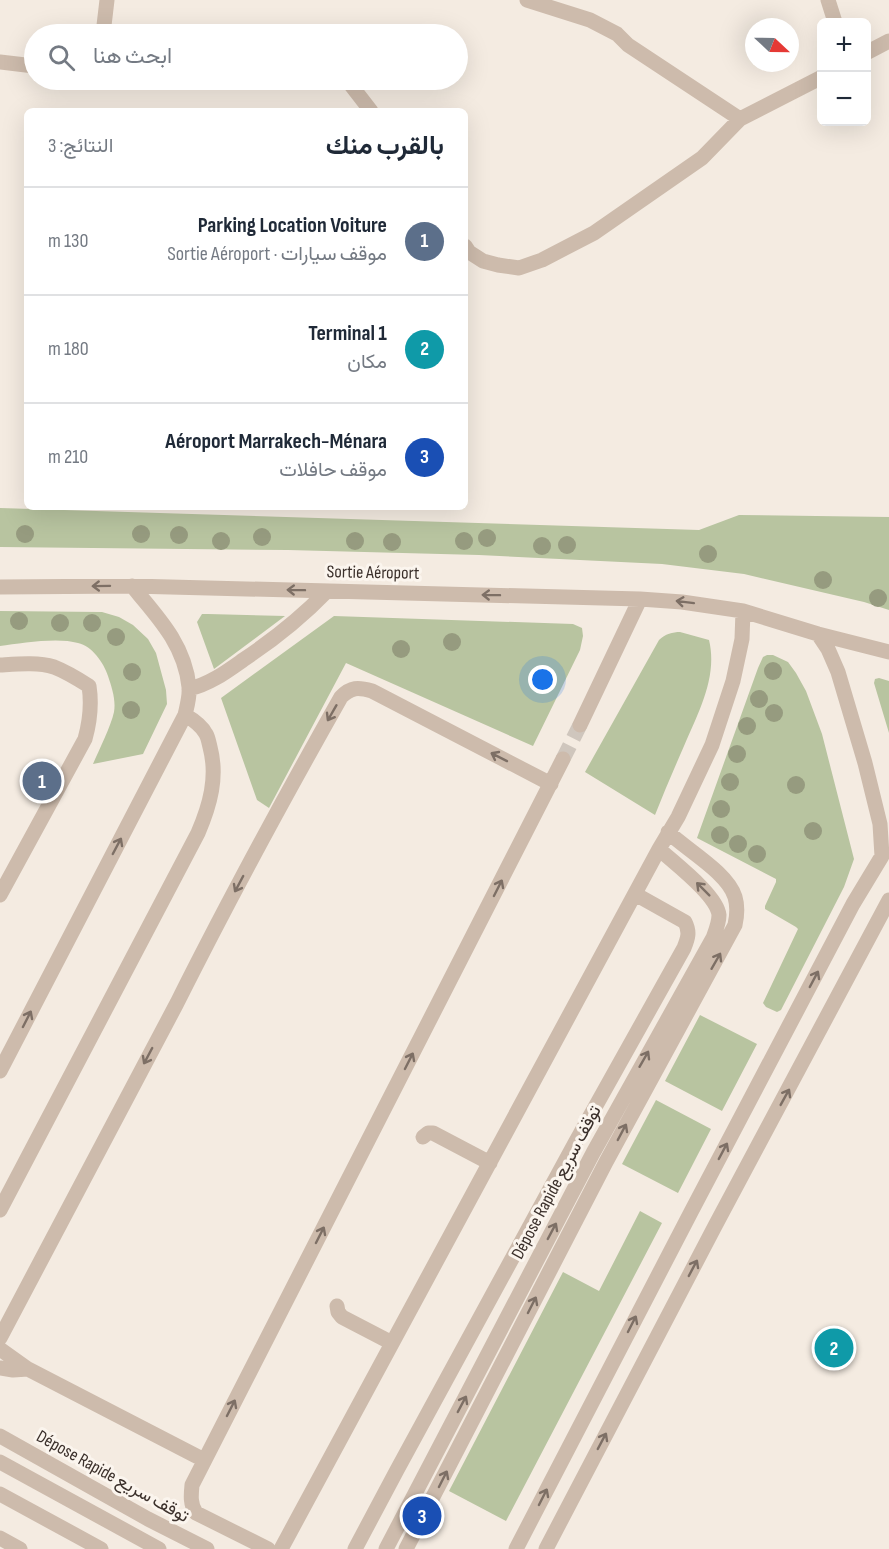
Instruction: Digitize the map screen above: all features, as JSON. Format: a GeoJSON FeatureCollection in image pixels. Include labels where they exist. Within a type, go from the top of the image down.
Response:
{"type":"FeatureCollection","features":[{"type":"Feature","properties":{"kind":"street"},"geometry":{"type":"LineString","coordinates":[[104,24],[107,0]]}},
{"type":"Feature","properties":{"kind":"street"},"geometry":{"type":"LineString","coordinates":[[527,0],[590,20],[617,34],[628,45],[740,119]]}},
{"type":"Feature","properties":{"kind":"street"},"geometry":{"type":"LineString","coordinates":[[828,0],[834,18]]}},
{"type":"Feature","properties":{"kind":"street"},"geometry":{"type":"LineString","coordinates":[[871,51],[889,41]]}},
{"type":"Feature","properties":{"kind":"street"},"geometry":{"type":"LineString","coordinates":[[0,62],[24,65]]}},
{"type":"Feature","properties":{"kind":"street"},"geometry":{"type":"LineString","coordinates":[[468,250],[483,261],[519,268],[542,260],[594,233],[702,158],[740,119],[817,80]]}},
{"type":"Feature","properties":{"kind":"street"},"geometry":{"type":"LineString","coordinates":[[355,90],[369,108]]}},
{"type":"Feature","properties":{"kind":"street"},"geometry":{"type":"LineString","coordinates":[[0,1071],[185,715],[189,689],[181,654],[168,631],[132,586]]}},
{"type":"Feature","properties":{"kind":"street","name":"Sortie Aéroport"},"geometry":{"type":"LineString","coordinates":[[0,587],[132,586],[682,602],[743,611],[818,634],[889,652]]}},
{"type":"Feature","properties":{"kind":"street"},"geometry":{"type":"LineString","coordinates":[[189,689],[202,686],[217,678],[252,654],[306,613],[327,591]]}},
{"type":"Feature","properties":{"kind":"street"},"geometry":{"type":"LineString","coordinates":[[580,725],[640,599]]}},
{"type":"Feature","properties":{"kind":"street"},"geometry":{"type":"LineString","coordinates":[[281,1549],[678,817],[712,745],[733,681],[742,639],[743,611]]}},
{"type":"Feature","properties":{"kind":"street"},"geometry":{"type":"LineString","coordinates":[[516,1549],[853,904],[886,859],[880,825],[849,706],[838,672],[828,649],[818,634]]}},
{"type":"Feature","properties":{"kind":"street"},"geometry":{"type":"LineString","coordinates":[[0,665],[23,664],[52,667],[89,686],[91,702],[90,721],[85,739],[0,896]]}},
{"type":"Feature","properties":{"kind":"street"},"geometry":{"type":"LineString","coordinates":[[0,1338],[202,952],[341,697],[347,691],[355,689],[362,688],[372,691],[551,784]]}},
{"type":"Feature","properties":{"kind":"street"},"geometry":{"type":"LineString","coordinates":[[0,1210],[207,812],[214,761],[206,733],[185,715]]}},
{"type":"Feature","properties":{"kind":"street"},"geometry":{"type":"LineString","coordinates":[[268,1549],[196,1513],[191,1502],[192,1485],[563,759]]}},
{"type":"Feature","properties":{"kind":"street"},"geometry":{"type":"LineString","coordinates":[[406,1549],[606,1162],[735,926],[737,905],[730,885],[668,832]]}},
{"type":"Feature","properties":{"kind":"street","name":"Dépose Rapide توقف سريع"},"geometry":{"type":"LineString","coordinates":[[386,1549],[593,1153],[718,926],[719,913],[715,902],[706,891],[659,849]]}},
{"type":"Feature","properties":{"kind":"street"},"geometry":{"type":"LineString","coordinates":[[355,1549],[684,948],[689,936],[686,922],[635,894]]}},
{"type":"Feature","properties":{"kind":"street"},"geometry":{"type":"LineString","coordinates":[[546,1549],[889,900]]}},
{"type":"Feature","properties":{"kind":"street"},"geometry":{"type":"LineString","coordinates":[[423,1137],[428,1133],[433,1133],[490,1163]]}},
{"type":"Feature","properties":{"kind":"street"},"geometry":{"type":"LineString","coordinates":[[337,1306],[342,1317],[392,1343]]}},
{"type":"Feature","properties":{"kind":"street"},"geometry":{"type":"LineString","coordinates":[[0,1349],[28,1369],[204,1460]]}},
{"type":"Feature","properties":{"kind":"street"},"geometry":{"type":"LineString","coordinates":[[0,1368],[28,1369]]}},
{"type":"Feature","properties":{"kind":"street","name":"Dépose Rapide توقف سريع"},"geometry":{"type":"LineString","coordinates":[[0,1436],[148,1519],[207,1549]]}},
{"type":"Feature","properties":{"kind":"street"},"geometry":{"type":"LineString","coordinates":[[0,1462],[159,1549]]}},
{"type":"Feature","properties":{"kind":"street"},"geometry":{"type":"LineString","coordinates":[[0,1494],[101,1549]]}},
{"type":"Feature","properties":{"kind":"street"},"geometry":{"type":"LineString","coordinates":[[0,1538],[20,1549]]}},
{"type":"Feature","properties":{"kind":"green space"},"geometry":{"type":"Polygon","coordinates":[[[0,508],[699,530],[739,515],[889,517],[889,610],[744,574],[662,564],[479,555],[288,550],[0,547],[0,508]]]}},
{"type":"Feature","properties":{"kind":"green space"},"geometry":{"type":"Polygon","coordinates":[[[0,611],[102,612],[119,617],[133,625],[148,639],[156,653],[166,690],[167,704],[143,754],[93,764],[114,712],[113,694],[104,666],[88,648],[70,641],[39,641],[0,646],[0,611]]]}},
{"type":"Feature","properties":{"kind":"green space"},"geometry":{"type":"Polygon","coordinates":[[[202,614],[285,616],[214,669],[197,622],[202,614]]]}},
{"type":"Feature","properties":{"kind":"green space"},"geometry":{"type":"Polygon","coordinates":[[[334,616],[573,624],[582,628],[583,636],[580,650],[533,746],[346,663],[269,808],[257,800],[221,698],[334,616]]]}},
{"type":"Feature","properties":{"kind":"green space"},"geometry":{"type":"Polygon","coordinates":[[[680,632],[709,640],[711,668],[705,695],[655,815],[585,772],[659,640],[669,634],[680,632]]]}},
{"type":"Feature","properties":{"kind":"green space"},"geometry":{"type":"Polygon","coordinates":[[[773,655],[788,662],[806,691],[822,734],[854,859],[844,887],[781,1010],[777,1012],[763,1003],[798,929],[765,909],[776,879],[697,838],[758,668],[763,657],[773,655]]]}},
{"type":"Feature","properties":{"kind":"green space"},"geometry":{"type":"Polygon","coordinates":[[[875,679],[889,681],[889,733],[874,683],[875,679]]]}},
{"type":"Feature","properties":{"kind":"green space"},"geometry":{"type":"Polygon","coordinates":[[[700,1015],[757,1044],[722,1111],[665,1081],[700,1015]]]}},
{"type":"Feature","properties":{"kind":"green space"},"geometry":{"type":"Polygon","coordinates":[[[656,1100],[711,1129],[678,1193],[622,1164],[656,1100]]]}},
{"type":"Feature","properties":{"kind":"green space"},"geometry":{"type":"Polygon","coordinates":[[[640,1211],[662,1223],[506,1521],[449,1491],[563,1272],[599,1291],[640,1211]]]}},
{"type":"Feature","properties":{"kind":"tunnel"},"geometry":{"type":"LineString","coordinates":[[563,759],[580,725]]}},
{"type":"Feature","properties":{"kind":"place","name":"Parking Location Voiture"},"geometry":{"type":"Point","coordinates":[42,781]}},
{"type":"Feature","properties":{"kind":"place","name":"Terminal 1"},"geometry":{"type":"Point","coordinates":[834,1348]}},
{"type":"Feature","properties":{"kind":"place","name":"Aéroport Marrakech-Ménara"},"geometry":{"type":"Point","coordinates":[422,1516]}}]}
